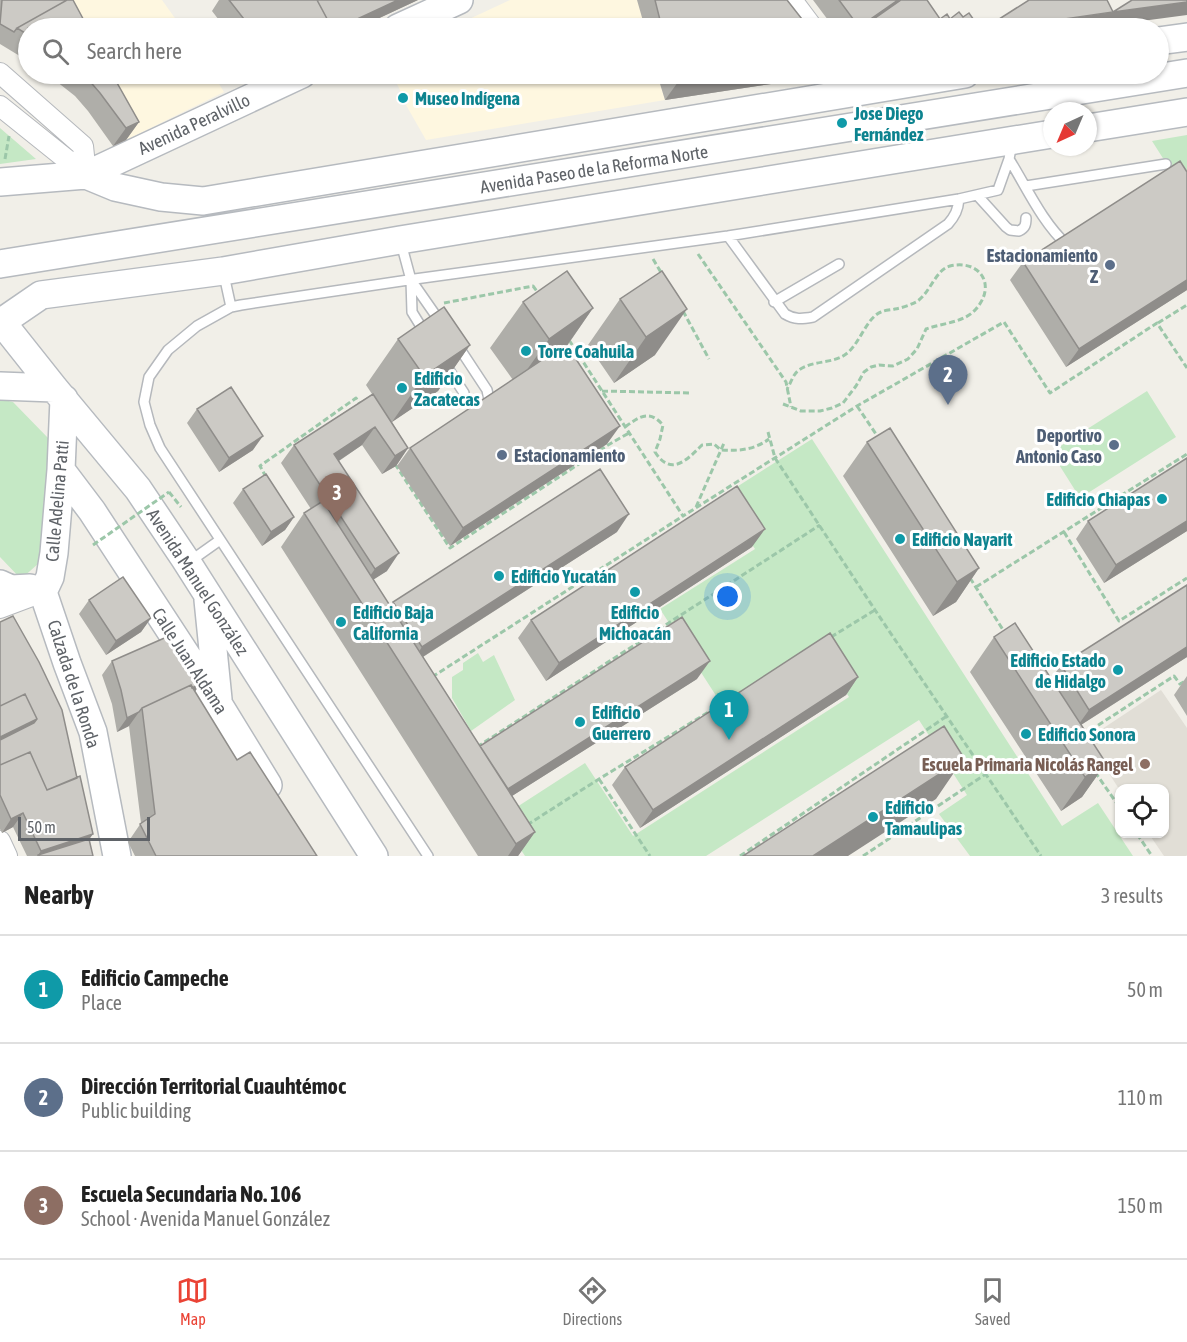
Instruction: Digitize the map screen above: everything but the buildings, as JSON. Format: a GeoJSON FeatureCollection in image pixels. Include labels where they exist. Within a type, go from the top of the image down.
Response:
{"type":"FeatureCollection","features":[{"type":"Feature","properties":{"kind":"main road"},"geometry":{"type":"LineString","coordinates":[[419,18],[454,1]]}},
{"type":"Feature","properties":{"kind":"main road"},"geometry":{"type":"LineString","coordinates":[[1169,39],[1187,37]]}},
{"type":"Feature","properties":{"kind":"main road","name":"Avenida Paseo de la Reforma Norte"},"geometry":{"type":"LineString","coordinates":[[1169,76],[1187,73]]}},
{"type":"Feature","properties":{"kind":"main road","name":"Avenida Peralvillo"},"geometry":{"type":"LineString","coordinates":[[86,174],[280,84]]}},
{"type":"Feature","properties":{"kind":"main road","name":"Avenida Paseo de la Reforma Norte"},"geometry":{"type":"LineString","coordinates":[[86,174],[115,187],[161,197],[202,201],[905,84]]}},
{"type":"Feature","properties":{"kind":"main road","name":"Avenida Paseo de la Reforma Norte"},"geometry":{"type":"LineString","coordinates":[[0,264],[1119,84]]}},
{"type":"Feature","properties":{"kind":"main road"},"geometry":{"type":"LineString","coordinates":[[1097,127],[1187,112]]}},
{"type":"Feature","properties":{"kind":"main road"},"geometry":{"type":"LineString","coordinates":[[0,321],[41,295],[223,271],[400,240],[1011,150],[1043,138]]}},
{"type":"Feature","properties":{"kind":"main road"},"geometry":{"type":"LineString","coordinates":[[1,182],[86,174]]}},
{"type":"Feature","properties":{"kind":"main road","name":"Avenida Manuel González"},"geometry":{"type":"LineString","coordinates":[[0,321],[138,489],[374,856]]}},
{"type":"Feature","properties":{"kind":"main road"},"geometry":{"type":"LineString","coordinates":[[0,386],[59,394]]}},
{"type":"Feature","properties":{"kind":"main road","name":"Calle Adelina Patti"},"geometry":{"type":"LineString","coordinates":[[43,592],[53,566],[61,470],[59,394]]}},
{"type":"Feature","properties":{"kind":"main road","name":"Calle Juan Aldama"},"geometry":{"type":"LineString","coordinates":[[61,470],[92,511],[219,705],[281,806]]}},
{"type":"Feature","properties":{"kind":"main road"},"geometry":{"type":"LineString","coordinates":[[0,585],[11,589],[30,588],[43,592]]}},
{"type":"Feature","properties":{"kind":"main road","name":"Calzada de la Ronda"},"geometry":{"type":"LineString","coordinates":[[43,592],[93,732],[117,856]]}},
{"type":"Feature","properties":{"kind":"main road"},"geometry":{"type":"LineString","coordinates":[[207,596],[219,705]]}},
{"type":"Feature","properties":{"kind":"street"},"geometry":{"type":"LineString","coordinates":[[792,0],[806,18]]}},
{"type":"Feature","properties":{"kind":"street"},"geometry":{"type":"LineString","coordinates":[[0,73],[83,146],[86,174]]}},
{"type":"Feature","properties":{"kind":"street"},"geometry":{"type":"LineString","coordinates":[[6,111],[86,174]]}},
{"type":"Feature","properties":{"kind":"street"},"geometry":{"type":"LineString","coordinates":[[0,608],[43,592]]}},
{"type":"Feature","properties":{"kind":"street"},"geometry":{"type":"LineString","coordinates":[[0,841],[7,856]]}},
{"type":"Feature","properties":{"kind":"lane"},"geometry":{"type":"LineString","coordinates":[[1011,150],[1026,186],[1038,207],[1060,239],[1073,251]]}},
{"type":"Feature","properties":{"kind":"lane"},"geometry":{"type":"LineString","coordinates":[[428,856],[160,448],[150,425],[144,402],[149,377],[168,350],[197,326],[231,308],[411,280],[728,236],[977,195],[998,190],[1011,150]]}},
{"type":"Feature","properties":{"kind":"lane"},"geometry":{"type":"LineString","coordinates":[[1026,186],[1166,164]]}},
{"type":"Feature","properties":{"kind":"lane"},"geometry":{"type":"LineString","coordinates":[[977,195],[1010,230],[1019,231],[1024,228],[1026,218]]}},
{"type":"Feature","properties":{"kind":"lane"},"geometry":{"type":"LineString","coordinates":[[728,236],[774,302],[785,314],[800,320],[813,316],[948,224],[955,216],[959,199]]}},
{"type":"Feature","properties":{"kind":"lane"},"geometry":{"type":"LineString","coordinates":[[400,240],[411,280],[412,312],[429,339]]}},
{"type":"Feature","properties":{"kind":"lane"},"geometry":{"type":"LineString","coordinates":[[774,302],[838,264]]}},
{"type":"Feature","properties":{"kind":"lane"},"geometry":{"type":"LineString","coordinates":[[223,271],[231,308]]}},
{"type":"Feature","properties":{"kind":"lane"},"geometry":{"type":"LineString","coordinates":[[411,280],[489,395],[487,405],[474,415]]}},
{"type":"Feature","properties":{"kind":"lane"},"geometry":{"type":"LineString","coordinates":[[441,357],[464,393]]}},
{"type":"Feature","properties":{"kind":"lane"},"geometry":{"type":"LineString","coordinates":[[187,563],[220,540]]}},
{"type":"Feature","properties":{"kind":"path"},"geometry":{"type":"LineString","coordinates":[[1,182],[6,111]]}},
{"type":"Feature","properties":{"kind":"path"},"geometry":{"type":"LineString","coordinates":[[689,241],[786,382],[791,407]]}},
{"type":"Feature","properties":{"kind":"path"},"geometry":{"type":"LineString","coordinates":[[647,247],[664,278]]}},
{"type":"Feature","properties":{"kind":"path"},"geometry":{"type":"LineString","coordinates":[[783,404],[801,411],[820,411],[843,403],[864,372],[871,367],[893,366],[908,359],[917,349],[926,329],[957,321],[975,310],[986,295],[986,283],[980,271],[966,264],[948,266],[939,274],[919,301],[881,312],[874,317],[857,343],[846,354],[833,360],[808,365],[798,371],[787,389]]}},
{"type":"Feature","properties":{"kind":"path"},"geometry":{"type":"LineString","coordinates":[[430,306],[533,286],[540,296]]}},
{"type":"Feature","properties":{"kind":"path"},"geometry":{"type":"LineString","coordinates":[[433,677],[857,406],[1004,322],[1050,393],[1187,305]]}},
{"type":"Feature","properties":{"kind":"path"},"geometry":{"type":"LineString","coordinates":[[681,308],[709,359]]}},
{"type":"Feature","properties":{"kind":"path"},"geometry":{"type":"LineString","coordinates":[[1157,323],[1187,368]]}},
{"type":"Feature","properties":{"kind":"path"},"geometry":{"type":"LineString","coordinates":[[565,334],[683,516]]}},
{"type":"Feature","properties":{"kind":"path"},"geometry":{"type":"LineString","coordinates":[[602,391],[690,393]]}},
{"type":"Feature","properties":{"kind":"path"},"geometry":{"type":"LineString","coordinates":[[269,483],[260,466],[356,398],[362,408]]}},
{"type":"Feature","properties":{"kind":"path"},"geometry":{"type":"LineString","coordinates":[[857,406],[882,444]]}},
{"type":"Feature","properties":{"kind":"path"},"geometry":{"type":"LineString","coordinates":[[625,427],[639,417],[650,415],[658,420],[663,425],[655,452],[669,465],[677,465],[692,456],[702,445],[714,444],[721,450],[736,451],[759,446],[770,438]]}},
{"type":"Feature","properties":{"kind":"path"},"geometry":{"type":"LineString","coordinates":[[768,432],[775,458],[1041,856]]}},
{"type":"Feature","properties":{"kind":"path"},"geometry":{"type":"LineString","coordinates":[[390,456],[450,548],[608,445],[629,434]]}},
{"type":"Feature","properties":{"kind":"path"},"geometry":{"type":"LineString","coordinates":[[695,508],[724,443]]}},
{"type":"Feature","properties":{"kind":"path"},"geometry":{"type":"LineString","coordinates":[[976,587],[1187,454]]}},
{"type":"Feature","properties":{"kind":"path"},"geometry":{"type":"LineString","coordinates":[[93,545],[169,492]]}},
{"type":"Feature","properties":{"kind":"path"},"geometry":{"type":"LineString","coordinates":[[478,747],[820,525]]}},
{"type":"Feature","properties":{"kind":"path"},"geometry":{"type":"LineString","coordinates":[[1064,532],[1119,621],[1187,578]]}},
{"type":"Feature","properties":{"kind":"path"},"geometry":{"type":"LineString","coordinates":[[970,578],[1007,637]]}},
{"type":"Feature","properties":{"kind":"path"},"geometry":{"type":"LineString","coordinates":[[824,641],[875,610]]}},
{"type":"Feature","properties":{"kind":"path"},"geometry":{"type":"LineString","coordinates":[[1074,741],[1174,676],[1180,684],[1187,680]]}},
{"type":"Feature","properties":{"kind":"path"},"geometry":{"type":"LineString","coordinates":[[526,826],[712,710]]}},
{"type":"Feature","properties":{"kind":"path"},"geometry":{"type":"LineString","coordinates":[[740,856],[948,716]]}},
{"type":"Feature","properties":{"kind":"path"},"geometry":{"type":"LineString","coordinates":[[1094,770],[1115,802]]}},
{"type":"Feature","properties":{"kind":"path"},"geometry":{"type":"LineString","coordinates":[[863,856],[986,774]]}},
{"type":"Feature","properties":{"kind":"path"},"geometry":{"type":"LineString","coordinates":[[599,779],[650,856]]}},
{"type":"Feature","properties":{"kind":"path"},"geometry":{"type":"LineString","coordinates":[[1140,838],[1152,856]]}},
{"type":"Feature","properties":{"kind":"shaded area"},"geometry":{"type":"Polygon","coordinates":[[[50,0],[162,0],[175,18],[60,18],[50,0]]]}},
{"type":"Feature","properties":{"kind":"shaded area"},"geometry":{"type":"Polygon","coordinates":[[[510,0],[638,0],[642,18],[471,18],[510,0]]]}},
{"type":"Feature","properties":{"kind":"shaded area"},"geometry":{"type":"Polygon","coordinates":[[[95,84],[219,84],[224,92],[126,140],[95,84]]]}},
{"type":"Feature","properties":{"kind":"shaded area"},"geometry":{"type":"Polygon","coordinates":[[[397,84],[660,84],[665,100],[426,140],[397,84]]]}},
{"type":"Feature","properties":{"kind":"shaded area","name":"Escuela Primaria Nicolás Rangel"},"geometry":{"type":"Polygon","coordinates":[[[1161,690],[1187,728],[1186,856],[1164,856],[1152,838],[1169,838],[1169,784],[1116,784],[1087,739],[1161,690]]]}},
{"type":"Feature","properties":{"kind":"green space"},"geometry":{"type":"Polygon","coordinates":[[[0,128],[36,159],[0,164],[0,128]]]}},
{"type":"Feature","properties":{"kind":"green space"},"geometry":{"type":"Polygon","coordinates":[[[1187,135],[1187,196],[1152,141],[1187,135]]]}},
{"type":"Feature","properties":{"kind":"green space","name":"Deportivo Antonio Caso"},"geometry":{"type":"Polygon","coordinates":[[[1147,391],[1176,437],[1080,498],[1051,452],[1147,391]]]}},
{"type":"Feature","properties":{"kind":"green space"},"geometry":{"type":"Polygon","coordinates":[[[0,399],[13,402],[49,439],[39,563],[21,579],[0,557],[0,399]]]}},
{"type":"Feature","properties":{"kind":"green space"},"geometry":{"type":"Polygon","coordinates":[[[812,439],[1062,826],[1098,803],[1115,829],[1115,838],[1121,838],[1133,856],[970,856],[939,814],[967,795],[919,720],[706,856],[525,856],[500,818],[585,763],[633,836],[849,697],[818,648],[724,708],[660,609],[755,549],[721,497],[812,439]]]}},
{"type":"Feature","properties":{"kind":"green space"},"geometry":{"type":"Polygon","coordinates":[[[478,653],[483,662],[494,655],[515,700],[471,731],[452,698],[452,677],[463,670],[463,663],[478,653]]]}},
{"type":"Feature","properties":{"kind":"place","name":"Museo Indígena"},"geometry":{"type":"Point","coordinates":[403,98]}},
{"type":"Feature","properties":{"kind":"place","name":"Jose Diego Fernández"},"geometry":{"type":"Point","coordinates":[842,123]}},
{"type":"Feature","properties":{"kind":"place","name":"Estacionamiento Z"},"geometry":{"type":"Point","coordinates":[1110,265]}},
{"type":"Feature","properties":{"kind":"place","name":"Torre Coahuila"},"geometry":{"type":"Point","coordinates":[526,351]}},
{"type":"Feature","properties":{"kind":"place","name":"Edificio Zacatecas"},"geometry":{"type":"Point","coordinates":[402,388]}},
{"type":"Feature","properties":{"kind":"place","name":"Dirección Territorial Cuauhtémoc"},"geometry":{"type":"Point","coordinates":[948,405]}},
{"type":"Feature","properties":{"kind":"place","name":"Deportivo Antonio Caso"},"geometry":{"type":"Point","coordinates":[1114,445]}},
{"type":"Feature","properties":{"kind":"place","name":"Estacionamiento"},"geometry":{"type":"Point","coordinates":[502,455]}},
{"type":"Feature","properties":{"kind":"place","name":"Edificio Chiapas"},"geometry":{"type":"Point","coordinates":[1162,499]}},
{"type":"Feature","properties":{"kind":"place","name":"Escuela Secundaria No. 106"},"geometry":{"type":"Point","coordinates":[337,523]}},
{"type":"Feature","properties":{"kind":"place","name":"Edificio Nayarit"},"geometry":{"type":"Point","coordinates":[900,539]}},
{"type":"Feature","properties":{"kind":"place","name":"Edificio Yucatán"},"geometry":{"type":"Point","coordinates":[499,576]}},
{"type":"Feature","properties":{"kind":"place","name":"Edificio Michoacán"},"geometry":{"type":"Point","coordinates":[635,592]}},
{"type":"Feature","properties":{"kind":"place","name":"Edificio Baja California"},"geometry":{"type":"Point","coordinates":[341,622]}},
{"type":"Feature","properties":{"kind":"place","name":"Edificio Estado de Hidalgo"},"geometry":{"type":"Point","coordinates":[1118,670]}},
{"type":"Feature","properties":{"kind":"place","name":"Edificio Guerrero"},"geometry":{"type":"Point","coordinates":[580,722]}},
{"type":"Feature","properties":{"kind":"place","name":"Edificio Sonora"},"geometry":{"type":"Point","coordinates":[1026,734]}},
{"type":"Feature","properties":{"kind":"place","name":"Edificio Campeche"},"geometry":{"type":"Point","coordinates":[729,740]}},
{"type":"Feature","properties":{"kind":"place","name":"Escuela Primaria Nicolás Rangel"},"geometry":{"type":"Point","coordinates":[1145,764]}},
{"type":"Feature","properties":{"kind":"place","name":"Edificio Tamaulipas"},"geometry":{"type":"Point","coordinates":[873,817]}}]}
